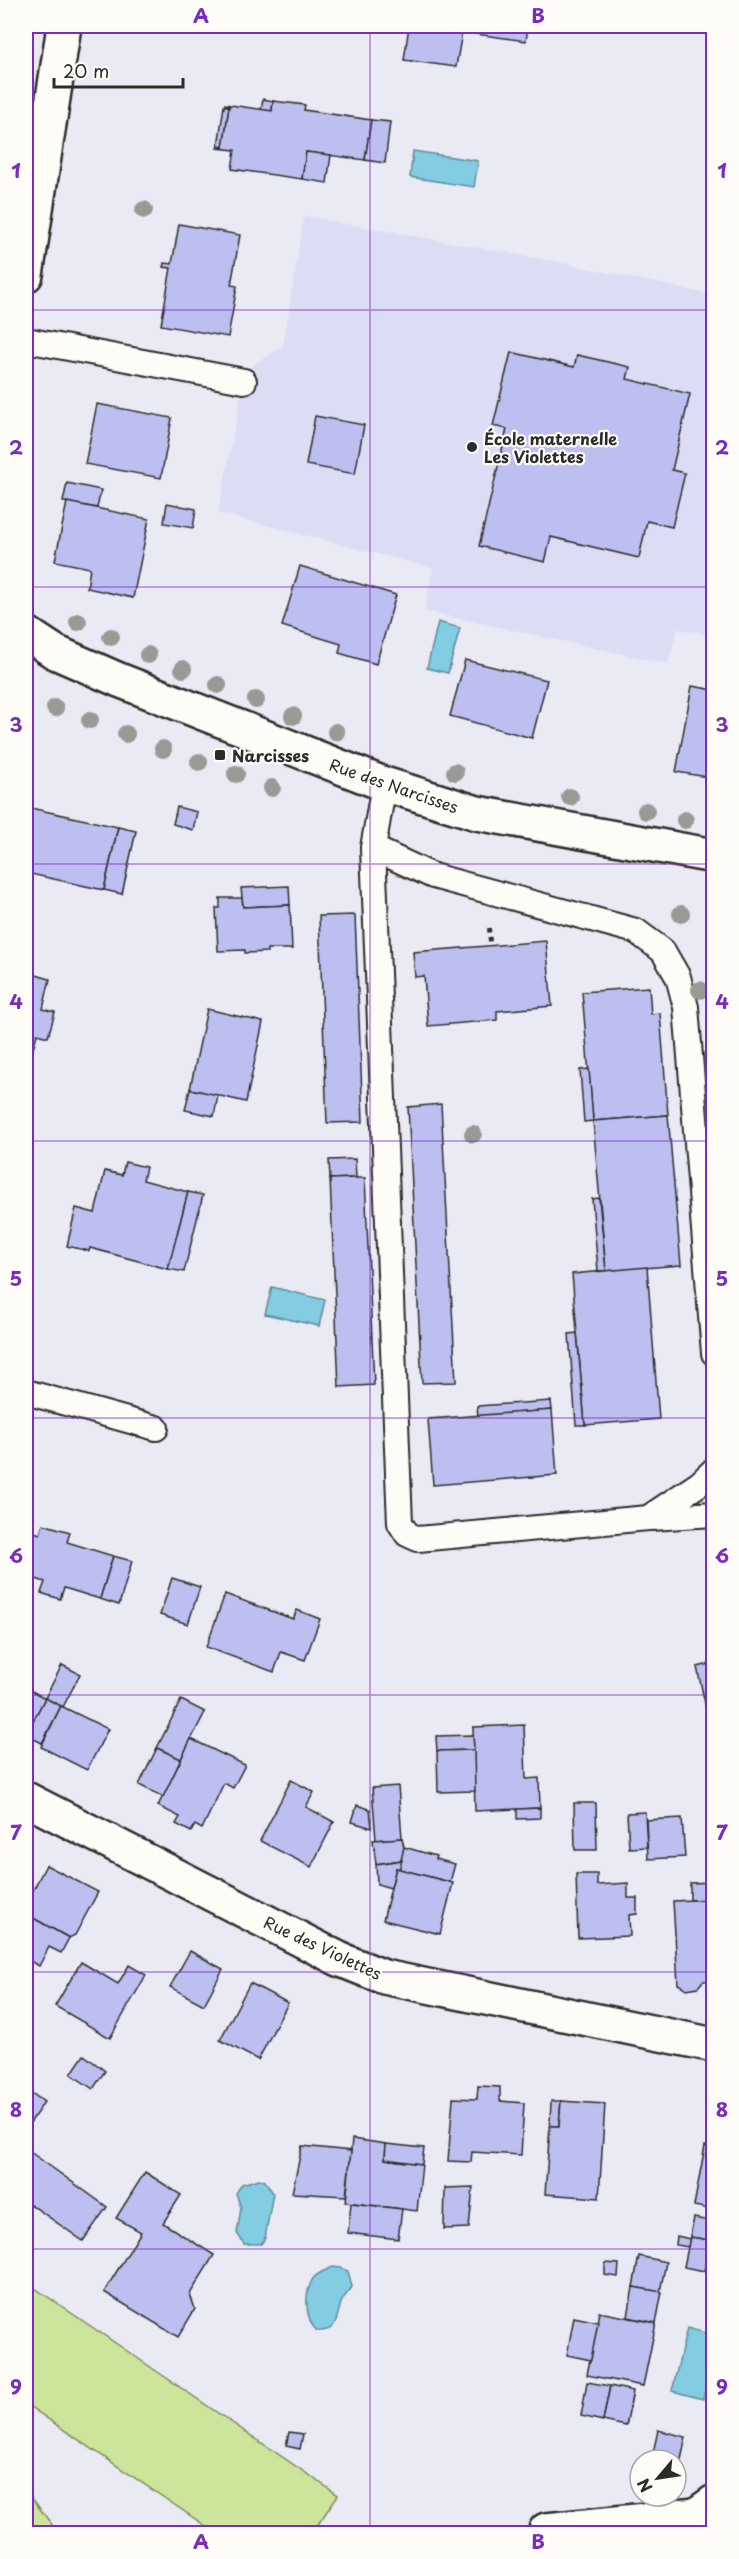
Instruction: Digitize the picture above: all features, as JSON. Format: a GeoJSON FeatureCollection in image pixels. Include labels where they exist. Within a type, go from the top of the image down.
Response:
{"type":"FeatureCollection","features":[{"type":"Feature","properties":{"kind":"street"},"geometry":{"type":"LineString","coordinates":[[26,274],[64,26]]}},
{"type":"Feature","properties":{"kind":"street","name":"Rue des Narcisses"},"geometry":{"type":"LineString","coordinates":[[26,633],[55,652],[119,680],[384,784],[477,813],[714,856]]}},
{"type":"Feature","properties":{"kind":"street","name":"Rue des Violettes"},"geometry":{"type":"LineString","coordinates":[[26,1799],[339,1959],[384,1977],[714,2045]]}},
{"type":"Feature","properties":{"kind":"street"},"geometry":{"type":"LineString","coordinates":[[546,2530],[696,2515],[714,2502]]}},
{"type":"Feature","properties":{"kind":"lane"},"geometry":{"type":"LineString","coordinates":[[26,340],[244,381]]}},
{"type":"Feature","properties":{"kind":"lane"},"geometry":{"type":"LineString","coordinates":[[384,784],[373,849],[400,1523],[407,1534],[418,1539],[714,1514]]}},
{"type":"Feature","properties":{"kind":"lane"},"geometry":{"type":"LineString","coordinates":[[373,849],[434,876],[636,931],[663,951],[678,977],[686,1007],[714,1353]]}},
{"type":"Feature","properties":{"kind":"lane"},"geometry":{"type":"LineString","coordinates":[[26,1392],[156,1428]]}},
{"type":"Feature","properties":{"kind":"lane"},"geometry":{"type":"LineString","coordinates":[[648,1518],[699,1484],[714,1470]]}},
{"type":"Feature","properties":{"kind":"shaded area","name":"École maternelle Les Violettes"},"geometry":{"type":"Polygon","coordinates":[[[304,216],[558,262],[713,295],[713,635],[678,629],[668,664],[424,611],[433,568],[218,513],[246,370],[283,346],[304,216]]]}},
{"type":"Feature","properties":{"kind":"green space"},"geometry":{"type":"Polygon","coordinates":[[[26,2282],[338,2495],[312,2533],[216,2533],[26,2404],[26,2282]]]}},
{"type":"Feature","properties":{"kind":"green space"},"geometry":{"type":"Polygon","coordinates":[[[26,2490],[58,2533],[26,2533],[26,2490]]]}},
{"type":"Feature","properties":{"kind":"water"},"geometry":{"type":"Polygon","coordinates":[[[413,151],[478,161],[474,187],[410,177],[413,151]]]}},
{"type":"Feature","properties":{"kind":"water"},"geometry":{"type":"Polygon","coordinates":[[[438,622],[460,628],[448,673],[427,668],[438,622]]]}},
{"type":"Feature","properties":{"kind":"water"},"geometry":{"type":"Polygon","coordinates":[[[272,1287],[325,1300],[319,1326],[265,1314],[272,1287]]]}},
{"type":"Feature","properties":{"kind":"water"},"geometry":{"type":"Polygon","coordinates":[[[259,2179],[265,2181],[273,2193],[265,2238],[261,2244],[244,2244],[237,2233],[241,2208],[236,2193],[242,2184],[259,2179]]]}},
{"type":"Feature","properties":{"kind":"water"},"geometry":{"type":"Polygon","coordinates":[[[333,2267],[348,2271],[352,2287],[342,2301],[333,2327],[317,2331],[308,2314],[309,2286],[321,2272],[333,2267]]]}},
{"type":"Feature","properties":{"kind":"water"},"geometry":{"type":"Polygon","coordinates":[[[687,2328],[713,2335],[713,2355],[703,2399],[672,2391],[687,2328]]]}},
{"type":"Feature","properties":{"kind":"building"},"geometry":{"type":"Polygon","coordinates":[[[409,26],[528,26],[526,41],[462,32],[456,67],[404,60],[409,26]]]}},
{"type":"Feature","properties":{"kind":"building"},"geometry":{"type":"Polygon","coordinates":[[[263,99],[273,101],[272,111],[261,110],[263,99]]]}},
{"type":"Feature","properties":{"kind":"building"},"geometry":{"type":"Polygon","coordinates":[[[273,101],[305,105],[304,110],[371,120],[365,160],[306,152],[302,179],[232,169],[235,150],[217,148],[218,146],[223,147],[229,106],[224,104],[272,111],[273,101]]]}},
{"type":"Feature","properties":{"kind":"building"},"geometry":{"type":"Polygon","coordinates":[[[224,106],[229,106],[223,147],[218,146],[224,106]]]}},
{"type":"Feature","properties":{"kind":"building"},"geometry":{"type":"Polygon","coordinates":[[[371,120],[390,122],[385,163],[365,160],[371,120]]]}},
{"type":"Feature","properties":{"kind":"building"},"geometry":{"type":"Polygon","coordinates":[[[306,152],[331,155],[327,183],[302,179],[306,152]]]}},
{"type":"Feature","properties":{"kind":"building"},"geometry":{"type":"Polygon","coordinates":[[[179,224],[240,235],[231,285],[237,286],[228,337],[161,325],[171,268],[163,267],[164,263],[172,264],[179,224]]]}},
{"type":"Feature","properties":{"kind":"building"},"geometry":{"type":"Polygon","coordinates":[[[511,352],[574,367],[577,355],[630,367],[627,379],[690,394],[672,470],[685,473],[672,527],[647,521],[639,558],[551,537],[545,562],[479,546],[507,429],[493,426],[511,352]]]}},
{"type":"Feature","properties":{"kind":"building"},"geometry":{"type":"Polygon","coordinates":[[[97,404],[172,418],[161,478],[85,464],[97,404]]]}},
{"type":"Feature","properties":{"kind":"building"},"geometry":{"type":"Polygon","coordinates":[[[315,416],[364,425],[355,474],[306,465],[315,416]]]}},
{"type":"Feature","properties":{"kind":"building"},"geometry":{"type":"Polygon","coordinates":[[[67,483],[101,490],[97,508],[63,502],[67,483]]]}},
{"type":"Feature","properties":{"kind":"building"},"geometry":{"type":"Polygon","coordinates":[[[67,502],[149,519],[133,598],[87,588],[90,568],[55,561],[67,502]]]}},
{"type":"Feature","properties":{"kind":"building"},"geometry":{"type":"Polygon","coordinates":[[[167,503],[196,509],[193,528],[164,523],[167,503]]]}},
{"type":"Feature","properties":{"kind":"building"},"geometry":{"type":"Polygon","coordinates":[[[300,566],[396,595],[376,664],[339,653],[341,644],[282,626],[300,566]]]}},
{"type":"Feature","properties":{"kind":"building"},"geometry":{"type":"Polygon","coordinates":[[[465,660],[547,680],[532,738],[450,716],[465,660]]]}},
{"type":"Feature","properties":{"kind":"building"},"geometry":{"type":"Polygon","coordinates":[[[692,686],[714,690],[714,778],[676,772],[692,686]]]}},
{"type":"Feature","properties":{"kind":"building"},"geometry":{"type":"Polygon","coordinates":[[[26,807],[118,827],[104,890],[26,873],[26,807]]]}},
{"type":"Feature","properties":{"kind":"building"},"geometry":{"type":"Polygon","coordinates":[[[177,807],[197,812],[193,830],[173,824],[177,807]]]}},
{"type":"Feature","properties":{"kind":"building"},"geometry":{"type":"Polygon","coordinates":[[[118,827],[136,831],[122,894],[104,890],[118,827]]]}},
{"type":"Feature","properties":{"kind":"building"},"geometry":{"type":"Polygon","coordinates":[[[289,886],[290,905],[243,907],[241,888],[289,886]]]}},
{"type":"Feature","properties":{"kind":"building"},"geometry":{"type":"Polygon","coordinates":[[[220,898],[242,898],[243,907],[290,905],[292,949],[267,949],[267,952],[245,953],[245,950],[218,951],[216,908],[220,908],[220,898]]]}},
{"type":"Feature","properties":{"kind":"building"},"geometry":{"type":"Polygon","coordinates":[[[355,915],[363,1122],[327,1123],[319,916],[355,915]]]}},
{"type":"Feature","properties":{"kind":"building"},"geometry":{"type":"Polygon","coordinates":[[[546,941],[552,1006],[497,1011],[497,1020],[428,1026],[424,976],[415,977],[413,952],[546,941]]]}},
{"type":"Feature","properties":{"kind":"building"},"geometry":{"type":"Polygon","coordinates":[[[26,972],[50,979],[43,1009],[55,1012],[48,1037],[37,1034],[30,1060],[26,1059],[26,972]]]}},
{"type":"Feature","properties":{"kind":"building"},"geometry":{"type":"Polygon","coordinates":[[[649,987],[651,1014],[660,1013],[668,1115],[593,1121],[582,992],[649,987]]]}},
{"type":"Feature","properties":{"kind":"building"},"geometry":{"type":"Polygon","coordinates":[[[207,1009],[263,1022],[246,1102],[190,1089],[207,1009]]]}},
{"type":"Feature","properties":{"kind":"building"},"geometry":{"type":"Polygon","coordinates":[[[589,1069],[593,1121],[584,1122],[580,1070],[589,1069]]]}},
{"type":"Feature","properties":{"kind":"building"},"geometry":{"type":"Polygon","coordinates":[[[190,1089],[218,1095],[214,1116],[185,1110],[190,1089]]]}},
{"type":"Feature","properties":{"kind":"building"},"geometry":{"type":"Polygon","coordinates":[[[441,1104],[456,1382],[422,1383],[408,1107],[441,1104]]]}},
{"type":"Feature","properties":{"kind":"building"},"geometry":{"type":"Polygon","coordinates":[[[668,1115],[681,1265],[606,1271],[593,1121],[668,1115]]]}},
{"type":"Feature","properties":{"kind":"building"},"geometry":{"type":"Polygon","coordinates":[[[355,1159],[356,1178],[330,1179],[329,1160],[355,1159]]]}},
{"type":"Feature","properties":{"kind":"building"},"geometry":{"type":"Polygon","coordinates":[[[125,1162],[146,1167],[143,1180],[188,1192],[168,1269],[90,1248],[89,1251],[67,1246],[76,1208],[95,1213],[105,1171],[122,1175],[125,1162]]]}},
{"type":"Feature","properties":{"kind":"building"},"geometry":{"type":"Polygon","coordinates":[[[365,1178],[374,1385],[339,1387],[330,1179],[365,1178]]]}},
{"type":"Feature","properties":{"kind":"building"},"geometry":{"type":"Polygon","coordinates":[[[188,1192],[203,1195],[184,1272],[168,1269],[188,1192]]]}},
{"type":"Feature","properties":{"kind":"building"},"geometry":{"type":"Polygon","coordinates":[[[599,1198],[606,1271],[598,1271],[592,1199],[599,1198]]]}},
{"type":"Feature","properties":{"kind":"building"},"geometry":{"type":"Polygon","coordinates":[[[647,1267],[659,1419],[585,1425],[572,1274],[647,1267]]]}},
{"type":"Feature","properties":{"kind":"building"},"geometry":{"type":"Polygon","coordinates":[[[577,1333],[585,1425],[576,1425],[569,1334],[577,1333]]]}},
{"type":"Feature","properties":{"kind":"building"},"geometry":{"type":"Polygon","coordinates":[[[551,1401],[552,1410],[478,1416],[477,1406],[551,1401]]]}},
{"type":"Feature","properties":{"kind":"building"},"geometry":{"type":"Polygon","coordinates":[[[552,1410],[557,1475],[433,1485],[428,1419],[552,1410]]]}},
{"type":"Feature","properties":{"kind":"building"},"geometry":{"type":"Polygon","coordinates":[[[26,1412],[33,1415],[26,1441],[26,1412]]]}},
{"type":"Feature","properties":{"kind":"building"},"geometry":{"type":"Polygon","coordinates":[[[43,1524],[70,1532],[67,1542],[113,1556],[100,1599],[64,1588],[60,1599],[41,1593],[45,1582],[27,1576],[33,1557],[26,1555],[26,1529],[40,1534],[43,1524]]]}},
{"type":"Feature","properties":{"kind":"building"},"geometry":{"type":"Polygon","coordinates":[[[26,1555],[33,1557],[30,1567],[26,1565],[26,1555]]]}},
{"type":"Feature","properties":{"kind":"building"},"geometry":{"type":"Polygon","coordinates":[[[113,1556],[132,1561],[119,1605],[100,1599],[113,1556]]]}},
{"type":"Feature","properties":{"kind":"building"},"geometry":{"type":"Polygon","coordinates":[[[172,1578],[200,1587],[188,1624],[160,1615],[172,1578]]]}},
{"type":"Feature","properties":{"kind":"building"},"geometry":{"type":"Polygon","coordinates":[[[225,1594],[293,1619],[297,1610],[320,1619],[305,1660],[281,1652],[274,1672],[206,1647],[225,1594]]]}},
{"type":"Feature","properties":{"kind":"building"},"geometry":{"type":"Polygon","coordinates":[[[714,1663],[714,1730],[711,1731],[697,1667],[714,1663]]]}},
{"type":"Feature","properties":{"kind":"building"},"geometry":{"type":"Polygon","coordinates":[[[62,1665],[80,1674],[63,1707],[45,1698],[62,1665]]]}},
{"type":"Feature","properties":{"kind":"building"},"geometry":{"type":"Polygon","coordinates":[[[26,1688],[45,1698],[26,1735],[26,1688]]]}},
{"type":"Feature","properties":{"kind":"building"},"geometry":{"type":"Polygon","coordinates":[[[45,1698],[61,1706],[42,1743],[26,1735],[45,1698]]]}},
{"type":"Feature","properties":{"kind":"building"},"geometry":{"type":"Polygon","coordinates":[[[181,1700],[205,1712],[181,1759],[157,1748],[181,1700]]]}},
{"type":"Feature","properties":{"kind":"building"},"geometry":{"type":"Polygon","coordinates":[[[61,1706],[108,1729],[87,1770],[41,1747],[61,1706]]]}},
{"type":"Feature","properties":{"kind":"building"},"geometry":{"type":"Polygon","coordinates":[[[524,1725],[526,1779],[539,1778],[540,1808],[475,1811],[473,1727],[524,1725]]]}},
{"type":"Feature","properties":{"kind":"building"},"geometry":{"type":"Polygon","coordinates":[[[473,1735],[474,1750],[437,1751],[436,1736],[473,1735]]]}},
{"type":"Feature","properties":{"kind":"building"},"geometry":{"type":"Polygon","coordinates":[[[191,1739],[245,1765],[233,1788],[224,1783],[202,1829],[195,1825],[191,1832],[176,1824],[180,1817],[158,1806],[191,1739]]]}},
{"type":"Feature","properties":{"kind":"building"},"geometry":{"type":"Polygon","coordinates":[[[157,1748],[181,1759],[163,1797],[139,1785],[157,1748]]]}},
{"type":"Feature","properties":{"kind":"building"},"geometry":{"type":"Polygon","coordinates":[[[474,1750],[475,1791],[438,1792],[437,1751],[474,1750]]]}},
{"type":"Feature","properties":{"kind":"building"},"geometry":{"type":"Polygon","coordinates":[[[291,1780],[314,1792],[306,1807],[334,1822],[311,1867],[260,1841],[291,1780]]]}},
{"type":"Feature","properties":{"kind":"building"},"geometry":{"type":"Polygon","coordinates":[[[398,1786],[402,1838],[376,1840],[372,1788],[398,1786]]]}},
{"type":"Feature","properties":{"kind":"building"},"geometry":{"type":"Polygon","coordinates":[[[574,1803],[596,1803],[597,1850],[575,1850],[574,1803]]]}},
{"type":"Feature","properties":{"kind":"building"},"geometry":{"type":"Polygon","coordinates":[[[357,1805],[370,1809],[372,1828],[352,1822],[357,1805]]]}},
{"type":"Feature","properties":{"kind":"building"},"geometry":{"type":"Polygon","coordinates":[[[540,1808],[540,1818],[517,1819],[517,1809],[540,1808]]]}},
{"type":"Feature","properties":{"kind":"building"},"geometry":{"type":"Polygon","coordinates":[[[645,1812],[647,1847],[629,1848],[627,1813],[645,1812]]]}},
{"type":"Feature","properties":{"kind":"building"},"geometry":{"type":"Polygon","coordinates":[[[682,1818],[685,1857],[648,1859],[646,1820],[682,1818]]]}},
{"type":"Feature","properties":{"kind":"building"},"geometry":{"type":"Polygon","coordinates":[[[402,1838],[404,1847],[402,1860],[376,1864],[373,1840],[402,1838]]]}},
{"type":"Feature","properties":{"kind":"building"},"geometry":{"type":"Polygon","coordinates":[[[404,1847],[455,1864],[450,1882],[399,1869],[404,1847]]]}},
{"type":"Feature","properties":{"kind":"building"},"geometry":{"type":"Polygon","coordinates":[[[402,1860],[399,1869],[396,1868],[391,1888],[377,1884],[376,1864],[402,1860]]]}},
{"type":"Feature","properties":{"kind":"building"},"geometry":{"type":"Polygon","coordinates":[[[46,1865],[98,1892],[75,1935],[69,1938],[26,1914],[26,1904],[46,1865]]]}},
{"type":"Feature","properties":{"kind":"building"},"geometry":{"type":"Polygon","coordinates":[[[396,1868],[453,1883],[440,1934],[383,1920],[396,1868]]]}},
{"type":"Feature","properties":{"kind":"building"},"geometry":{"type":"Polygon","coordinates":[[[576,1874],[597,1874],[597,1885],[628,1883],[628,1898],[637,1898],[637,1914],[629,1915],[630,1936],[578,1938],[576,1874]]]}},
{"type":"Feature","properties":{"kind":"building"},"geometry":{"type":"Polygon","coordinates":[[[713,1882],[714,1899],[690,1900],[690,1883],[713,1882]]]}},
{"type":"Feature","properties":{"kind":"building"},"geometry":{"type":"Polygon","coordinates":[[[27,1886],[33,1890],[26,1904],[26,1890],[27,1886]]]}},
{"type":"Feature","properties":{"kind":"building"},"geometry":{"type":"Polygon","coordinates":[[[714,1899],[714,1980],[703,1981],[698,1987],[687,1989],[678,1984],[673,1901],[714,1899]]]}},
{"type":"Feature","properties":{"kind":"building"},"geometry":{"type":"Polygon","coordinates":[[[26,1914],[69,1938],[61,1953],[49,1947],[39,1966],[26,1959],[26,1914]]]}},
{"type":"Feature","properties":{"kind":"building"},"geometry":{"type":"Polygon","coordinates":[[[190,1951],[223,1969],[204,2005],[170,1987],[190,1951]]]}},
{"type":"Feature","properties":{"kind":"building"},"geometry":{"type":"Polygon","coordinates":[[[81,1962],[118,1984],[129,1965],[146,1975],[110,2038],[55,2006],[81,1962]]]}},
{"type":"Feature","properties":{"kind":"building"},"geometry":{"type":"Polygon","coordinates":[[[250,1983],[288,2003],[258,2060],[220,2040],[250,1983]]]}},
{"type":"Feature","properties":{"kind":"building"},"geometry":{"type":"Polygon","coordinates":[[[84,2055],[105,2071],[93,2089],[71,2074],[84,2055]]]}},
{"type":"Feature","properties":{"kind":"building"},"geometry":{"type":"Polygon","coordinates":[[[478,2086],[500,2087],[500,2101],[524,2103],[521,2155],[472,2152],[471,2162],[448,2161],[453,2098],[477,2099],[478,2086]]]}},
{"type":"Feature","properties":{"kind":"building"},"geometry":{"type":"Polygon","coordinates":[[[26,2089],[44,2102],[26,2129],[26,2089]]]}},
{"type":"Feature","properties":{"kind":"building"},"geometry":{"type":"Polygon","coordinates":[[[551,2101],[561,2101],[559,2126],[550,2126],[551,2101]]]}},
{"type":"Feature","properties":{"kind":"building"},"geometry":{"type":"Polygon","coordinates":[[[561,2101],[605,2104],[599,2198],[545,2194],[550,2126],[559,2126],[561,2101]]]}},
{"type":"Feature","properties":{"kind":"building"},"geometry":{"type":"Polygon","coordinates":[[[352,2139],[386,2144],[385,2159],[422,2164],[417,2211],[346,2202],[352,2139]]]}},
{"type":"Feature","properties":{"kind":"building"},"geometry":{"type":"Polygon","coordinates":[[[386,2144],[424,2148],[422,2164],[385,2159],[386,2144]]]}},
{"type":"Feature","properties":{"kind":"building"},"geometry":{"type":"Polygon","coordinates":[[[302,2146],[351,2151],[346,2196],[292,2193],[302,2146]]]}},
{"type":"Feature","properties":{"kind":"building"},"geometry":{"type":"Polygon","coordinates":[[[705,2146],[714,2148],[714,2210],[694,2206],[705,2146]]]}},
{"type":"Feature","properties":{"kind":"building"},"geometry":{"type":"Polygon","coordinates":[[[26,2149],[107,2207],[83,2241],[26,2201],[26,2149]]]}},
{"type":"Feature","properties":{"kind":"building"},"geometry":{"type":"Polygon","coordinates":[[[145,2172],[181,2195],[163,2223],[214,2255],[190,2294],[195,2309],[178,2337],[104,2292],[141,2232],[116,2218],[145,2172]]]}},
{"type":"Feature","properties":{"kind":"building"},"geometry":{"type":"Polygon","coordinates":[[[473,2187],[469,2228],[444,2229],[445,2188],[473,2187]]]}},
{"type":"Feature","properties":{"kind":"building"},"geometry":{"type":"Polygon","coordinates":[[[351,2203],[402,2209],[398,2239],[348,2233],[351,2203]]]}},
{"type":"Feature","properties":{"kind":"building"},"geometry":{"type":"Polygon","coordinates":[[[694,2218],[714,2222],[714,2241],[690,2237],[694,2218]]]}},
{"type":"Feature","properties":{"kind":"building"},"geometry":{"type":"Polygon","coordinates":[[[677,2236],[690,2239],[688,2247],[676,2245],[677,2236]]]}},
{"type":"Feature","properties":{"kind":"building"},"geometry":{"type":"Polygon","coordinates":[[[690,2237],[710,2240],[704,2271],[684,2267],[690,2237]]]}},
{"type":"Feature","properties":{"kind":"building"},"geometry":{"type":"Polygon","coordinates":[[[639,2256],[666,2262],[660,2292],[633,2287],[639,2256]]]}},
{"type":"Feature","properties":{"kind":"building"},"geometry":{"type":"Polygon","coordinates":[[[605,2263],[619,2264],[618,2277],[605,2275],[605,2263]]]}},
{"type":"Feature","properties":{"kind":"building"},"geometry":{"type":"Polygon","coordinates":[[[633,2287],[662,2292],[656,2323],[628,2317],[633,2287]]]}},
{"type":"Feature","properties":{"kind":"building"},"geometry":{"type":"Polygon","coordinates":[[[599,2312],[656,2323],[643,2386],[587,2375],[599,2312]]]}},
{"type":"Feature","properties":{"kind":"building"},"geometry":{"type":"Polygon","coordinates":[[[574,2317],[598,2322],[591,2360],[567,2355],[574,2317]]]}},
{"type":"Feature","properties":{"kind":"building"},"geometry":{"type":"Polygon","coordinates":[[[587,2382],[610,2386],[603,2421],[581,2416],[587,2382]]]}},
{"type":"Feature","properties":{"kind":"building"},"geometry":{"type":"Polygon","coordinates":[[[610,2386],[633,2391],[626,2426],[603,2421],[610,2386]]]}},
{"type":"Feature","properties":{"kind":"building"},"geometry":{"type":"Polygon","coordinates":[[[658,2430],[686,2437],[684,2448],[654,2448],[658,2430]]]}},
{"type":"Feature","properties":{"kind":"building"},"geometry":{"type":"Polygon","coordinates":[[[289,2432],[303,2434],[300,2449],[286,2446],[289,2432]]]}},
{"type":"Feature","properties":{"kind":"place","name":"École maternelle Les Violettes"},"geometry":{"type":"Point","coordinates":[472,447]}},
{"type":"Feature","properties":{"kind":"place","name":"Narcisses"},"geometry":{"type":"Point","coordinates":[220,755]}}]}
